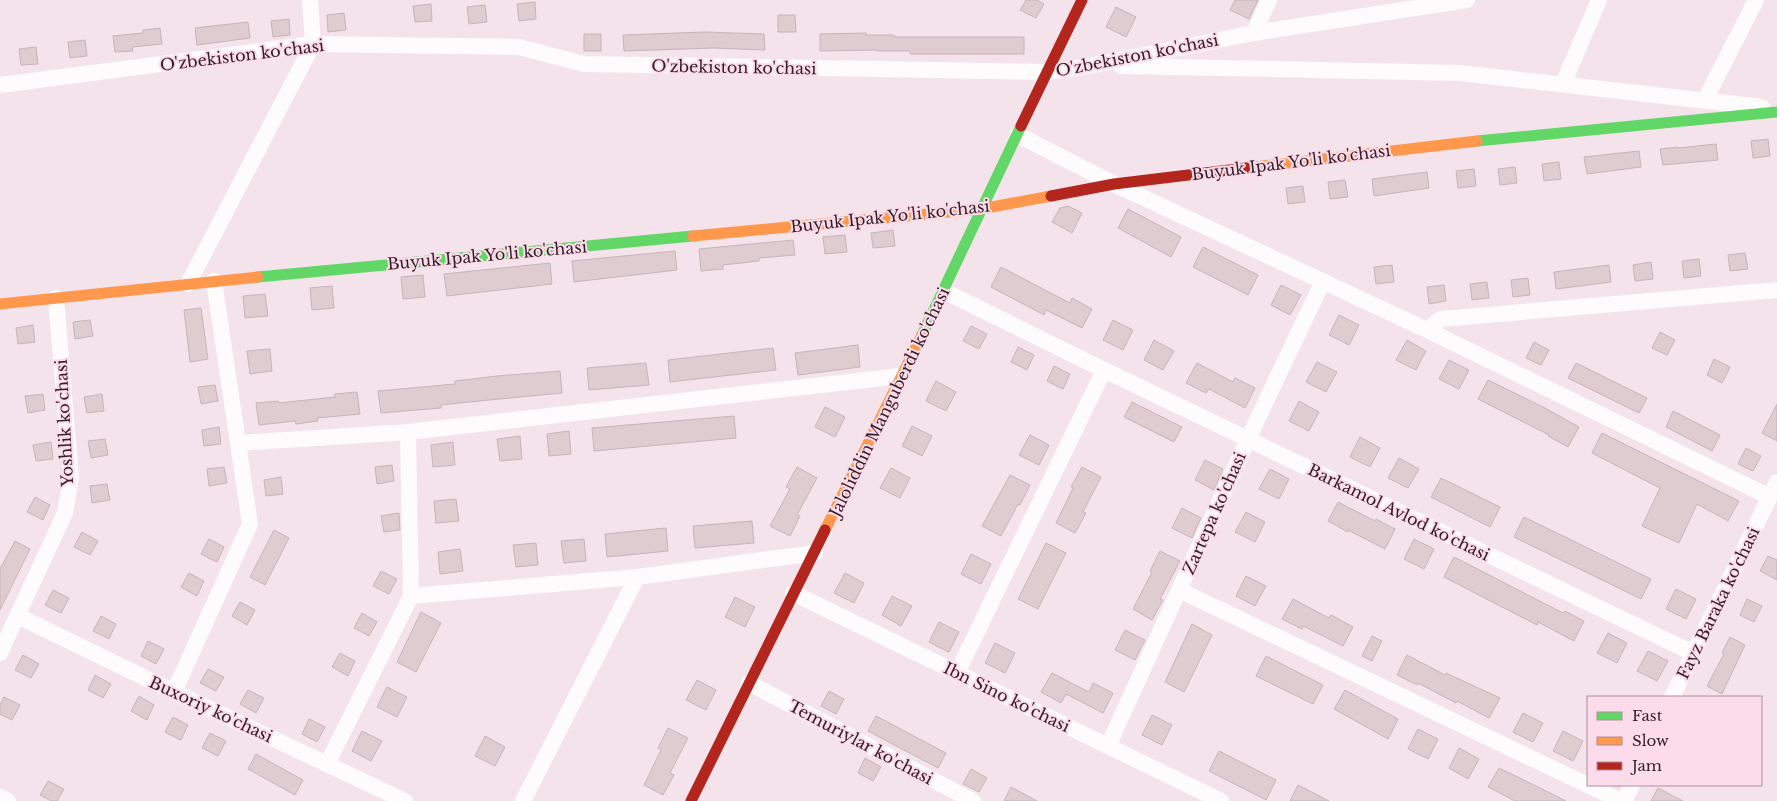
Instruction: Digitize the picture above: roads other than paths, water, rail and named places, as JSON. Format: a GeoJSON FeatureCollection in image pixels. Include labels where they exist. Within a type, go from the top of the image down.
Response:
{"type":"FeatureCollection","features":[{"type":"Feature","properties":{"kind":"street"},"geometry":{"type":"LineString","coordinates":[[188,284],[313,44],[310,0]]}},
{"type":"Feature","properties":{"kind":"street","name":"Jaloliddin Manguberdi ko'chasi"},"geometry":{"type":"LineString","coordinates":[[691,801],[793,593],[815,553],[900,376],[944,291],[981,208],[1082,0]]}},
{"type":"Feature","properties":{"kind":"street"},"geometry":{"type":"LineString","coordinates":[[1254,32],[1269,0]]}},
{"type":"Feature","properties":{"kind":"street","name":"O'zbekiston ko'chasi"},"geometry":{"type":"LineString","coordinates":[[0,85],[313,44],[519,47],[584,64],[1047,72],[1089,66],[1254,32],[1430,3],[1466,0]]}},
{"type":"Feature","properties":{"kind":"street"},"geometry":{"type":"LineString","coordinates":[[1563,84],[1599,0]]}},
{"type":"Feature","properties":{"kind":"street"},"geometry":{"type":"LineString","coordinates":[[1705,100],[1756,0]]}},
{"type":"Feature","properties":{"kind":"street"},"geometry":{"type":"LineString","coordinates":[[1089,66],[1460,73],[1705,100],[1777,110]]}},
{"type":"Feature","properties":{"kind":"street","name":"Buyuk Ipak Yo'li ko'chasi"},"geometry":{"type":"LineString","coordinates":[[0,304],[214,281],[981,208],[1114,184],[1421,146],[1777,110]]}},
{"type":"Feature","properties":{"kind":"street"},"geometry":{"type":"LineString","coordinates":[[1018,135],[1114,184],[1427,330],[1770,497]]}},
{"type":"Feature","properties":{"kind":"street"},"geometry":{"type":"LineString","coordinates":[[174,692],[250,524],[214,281]]}},
{"type":"Feature","properties":{"kind":"street","name":"Zartepa ko'chasi"},"geometry":{"type":"LineString","coordinates":[[1108,746],[1248,439],[1323,281]]}},
{"type":"Feature","properties":{"kind":"street"},"geometry":{"type":"LineString","coordinates":[[1427,330],[1441,320],[1777,290]]}},
{"type":"Feature","properties":{"kind":"street","name":"Barkamol Avlod ko'chasi"},"geometry":{"type":"LineString","coordinates":[[944,291],[1104,370],[1693,653]]}},
{"type":"Feature","properties":{"kind":"street","name":"Yoshlik ko'chasi"},"geometry":{"type":"LineString","coordinates":[[0,653],[65,513],[71,478],[56,298]]}},
{"type":"Feature","properties":{"kind":"street"},"geometry":{"type":"LineString","coordinates":[[958,673],[1104,370]]}},
{"type":"Feature","properties":{"kind":"street"},"geometry":{"type":"LineString","coordinates":[[238,443],[408,432],[900,376]]}},
{"type":"Feature","properties":{"kind":"street"},"geometry":{"type":"LineString","coordinates":[[327,764],[411,596],[408,432]]}},
{"type":"Feature","properties":{"kind":"street","name":"Fayz Baraka ko'chasi"},"geometry":{"type":"LineString","coordinates":[[1672,696],[1777,482]]}},
{"type":"Feature","properties":{"kind":"street"},"geometry":{"type":"LineString","coordinates":[[411,596],[637,577],[815,553]]}},
{"type":"Feature","properties":{"kind":"street"},"geometry":{"type":"LineString","coordinates":[[523,801],[637,577]]}},
{"type":"Feature","properties":{"kind":"street"},"geometry":{"type":"LineString","coordinates":[[1179,590],[1587,784]]}},
{"type":"Feature","properties":{"kind":"street","name":"Ibn Sino ko'chasi"},"geometry":{"type":"LineString","coordinates":[[793,593],[1221,801]]}},
{"type":"Feature","properties":{"kind":"street","name":"Buxoriy ko'chasi"},"geometry":{"type":"LineString","coordinates":[[18,616],[405,801]]}},
{"type":"Feature","properties":{"kind":"street","name":"Temuriylar ko'chasi"},"geometry":{"type":"LineString","coordinates":[[749,683],[973,801]]}},
{"type":"Feature","properties":{"kind":"street"},"geometry":{"type":"LineString","coordinates":[[1591,786],[1623,801],[1631,786]]}},
{"type":"Feature","properties":{"kind":"street"},"geometry":{"type":"LineString","coordinates":[[0,797],[8,801]]}}]}
